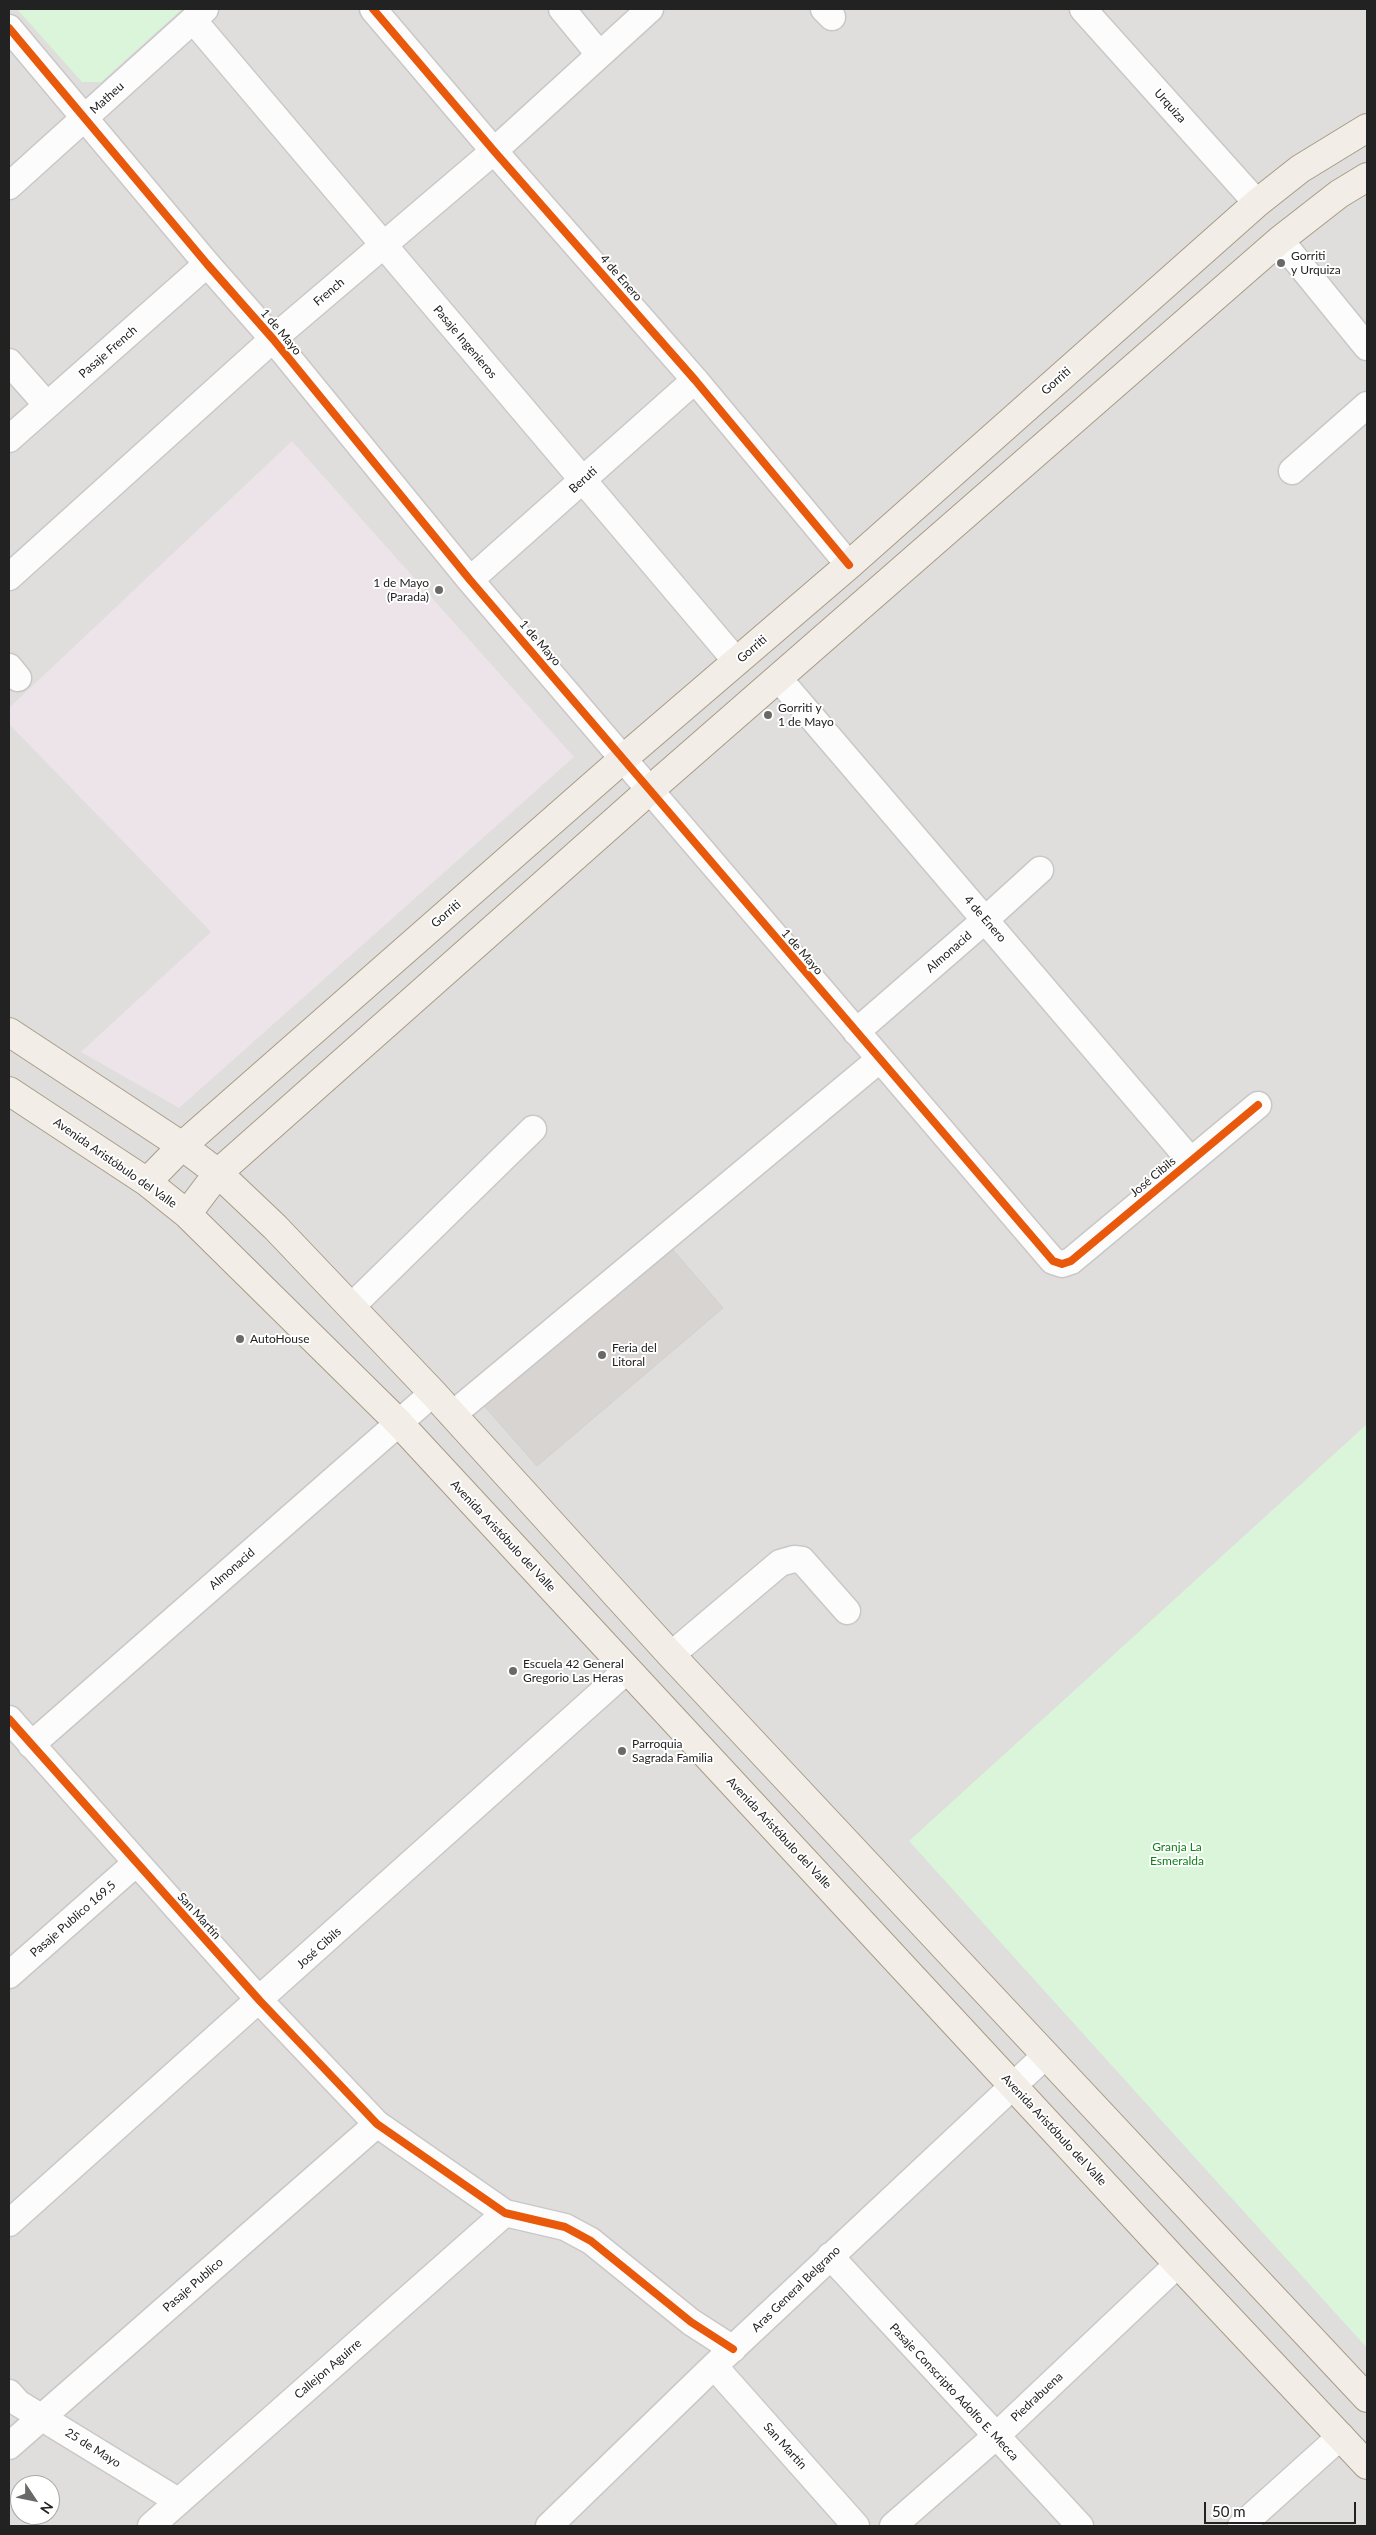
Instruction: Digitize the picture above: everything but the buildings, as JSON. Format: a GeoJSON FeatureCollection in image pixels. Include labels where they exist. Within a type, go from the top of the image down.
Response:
{"type":"FeatureCollection","features":[{"type":"Feature","properties":{"kind":"main road","name":"Gorriti"},"geometry":{"type":"LineString","coordinates":[[147,1182],[182,1146],[624,758],[849,564],[1257,203],[1300,169],[1367,128]]}},
{"type":"Feature","properties":{"kind":"main road"},"geometry":{"type":"LineString","coordinates":[[187,1214],[218,1173],[651,789],[1280,240],[1339,194],[1367,177]]}},
{"type":"Feature","properties":{"kind":"main road"},"geometry":{"type":"LineString","coordinates":[[9,1032],[182,1146],[218,1173],[275,1227],[433,1393],[671,1654],[1367,2398]]}},
{"type":"Feature","properties":{"kind":"main road","name":"Avenida Aristóbulo del Valle"},"geometry":{"type":"LineString","coordinates":[[9,1091],[147,1182],[187,1214],[240,1263],[399,1423],[1178,2264],[1367,2465]]}},
{"type":"Feature","properties":{"kind":"street","name":"4 de Enero"},"geometry":{"type":"LineString","coordinates":[[373,9],[494,151],[695,380],[849,564]]}},
{"type":"Feature","properties":{"kind":"street"},"geometry":{"type":"LineString","coordinates":[[562,9],[600,54]]}},
{"type":"Feature","properties":{"kind":"street","name":"French"},"geometry":{"type":"LineString","coordinates":[[9,577],[273,339],[494,151],[650,9]]}},
{"type":"Feature","properties":{"kind":"street","name":"Urquiza"},"geometry":{"type":"LineString","coordinates":[[1082,9],[1257,203]]}},
{"type":"Feature","properties":{"kind":"street","name":"Matheu"},"geometry":{"type":"LineString","coordinates":[[9,186],[200,14]]}},
{"type":"Feature","properties":{"kind":"street","name":"Pasaje Ingenieros"},"geometry":{"type":"LineString","coordinates":[[200,14],[383,246],[737,662]]}},
{"type":"Feature","properties":{"kind":"street","name":"1 de Mayo"},"geometry":{"type":"LineString","coordinates":[[9,28],[207,264],[273,339],[470,580],[651,789],[1053,1261],[1062,1264]]}},
{"type":"Feature","properties":{"kind":"street"},"geometry":{"type":"LineString","coordinates":[[1280,240],[1367,347]]}},
{"type":"Feature","properties":{"kind":"street","name":"Pasaje French"},"geometry":{"type":"LineString","coordinates":[[9,439],[207,264]]}},
{"type":"Feature","properties":{"kind":"street"},"geometry":{"type":"LineString","coordinates":[[9,362],[48,405]]}},
{"type":"Feature","properties":{"kind":"street","name":"Beruti"},"geometry":{"type":"LineString","coordinates":[[470,580],[695,380]]}},
{"type":"Feature","properties":{"kind":"street"},"geometry":{"type":"LineString","coordinates":[[1292,471],[1367,405]]}},
{"type":"Feature","properties":{"kind":"street","name":"4 de Enero"},"geometry":{"type":"LineString","coordinates":[[779,679],[1190,1160]]}},
{"type":"Feature","properties":{"kind":"street","name":"Almonacid"},"geometry":{"type":"LineString","coordinates":[[856,1032],[1040,870]]}},
{"type":"Feature","properties":{"kind":"street"},"geometry":{"type":"LineString","coordinates":[[452,1415],[880,1059]]}},
{"type":"Feature","properties":{"kind":"street","name":"José Cibils"},"geometry":{"type":"LineString","coordinates":[[1062,1264],[1071,1261],[1258,1105]]}},
{"type":"Feature","properties":{"kind":"street"},"geometry":{"type":"LineString","coordinates":[[351,1307],[533,1129]]}},
{"type":"Feature","properties":{"kind":"street","name":"Almonacid"},"geometry":{"type":"LineString","coordinates":[[31,1745],[433,1393]]}},
{"type":"Feature","properties":{"kind":"street"},"geometry":{"type":"LineString","coordinates":[[671,1654],[780,1563],[794,1559],[802,1560],[847,1611]]}},
{"type":"Feature","properties":{"kind":"street","name":"José Cibils"},"geometry":{"type":"LineString","coordinates":[[9,2224],[627,1670]]}},
{"type":"Feature","properties":{"kind":"street","name":"San Martín"},"geometry":{"type":"LineString","coordinates":[[9,1721],[260,2001],[376,2124],[505,2212]]}},
{"type":"Feature","properties":{"kind":"street","name":"Pasaje Publico 169,5"},"geometry":{"type":"LineString","coordinates":[[9,1975],[136,1862]]}},
{"type":"Feature","properties":{"kind":"street","name":"Aras General Belgrano"},"geometry":{"type":"LineString","coordinates":[[551,2526],[714,2366],[1046,2055]]}},
{"type":"Feature","properties":{"kind":"street","name":"Pasaje Publico"},"geometry":{"type":"LineString","coordinates":[[9,2446],[376,2124]]}},
{"type":"Feature","properties":{"kind":"street"},"geometry":{"type":"LineString","coordinates":[[505,2212],[565,2227],[591,2241],[692,2322],[733,2349]]}},
{"type":"Feature","properties":{"kind":"street","name":"Callejon Aguirre"},"geometry":{"type":"LineString","coordinates":[[151,2526],[505,2212]]}},
{"type":"Feature","properties":{"kind":"street","name":"Pasaje Conscripto Adolfo E. Mecca"},"geometry":{"type":"LineString","coordinates":[[830,2256],[995,2437],[1080,2526]]}},
{"type":"Feature","properties":{"kind":"street","name":"Piedrabuena"},"geometry":{"type":"LineString","coordinates":[[893,2526],[995,2437],[1178,2264]]}},
{"type":"Feature","properties":{"kind":"street","name":"San Martín"},"geometry":{"type":"LineString","coordinates":[[714,2366],[856,2526]]}},
{"type":"Feature","properties":{"kind":"street","name":"25 de Mayo"},"geometry":{"type":"LineString","coordinates":[[9,2393],[18,2403],[178,2502]]}},
{"type":"Feature","properties":{"kind":"street"},"geometry":{"type":"LineString","coordinates":[[1241,2526],[1341,2436]]}},
{"type":"Feature","properties":{"kind":"shaded area"},"geometry":{"type":"Polygon","coordinates":[[[9,9],[1367,9],[1367,2526],[9,2526],[9,9]]]}},
{"type":"Feature","properties":{"kind":"shaded area"},"geometry":{"type":"Polygon","coordinates":[[[292,441],[574,757],[179,1108],[81,1052],[211,932],[9,724],[9,708],[292,441]]]}},
{"type":"Feature","properties":{"kind":"green space"},"geometry":{"type":"Polygon","coordinates":[[[17,9],[182,9],[101,82],[82,82],[17,9]]]}},
{"type":"Feature","properties":{"kind":"green space","name":"Granja La Esmeralda"},"geometry":{"type":"Polygon","coordinates":[[[1367,1424],[1367,2348],[909,1841],[1367,1424]]]}},
{"type":"Feature","properties":{"kind":"cycle path"},"geometry":{"type":"LineString","coordinates":[[373,9],[494,151],[695,380],[849,565]]}},
{"type":"Feature","properties":{"kind":"cycle path"},"geometry":{"type":"LineString","coordinates":[[9,28],[207,264],[273,339],[470,580],[1053,1261],[1062,1264],[1071,1261],[1258,1105]]}},
{"type":"Feature","properties":{"kind":"cycle path"},"geometry":{"type":"LineString","coordinates":[[9,1719],[260,2001],[377,2124],[505,2213],[565,2227],[591,2241],[691,2322],[733,2349]]}},
{"type":"Feature","properties":{"kind":"place","name":"Gorriti y Urquiza"},"geometry":{"type":"Point","coordinates":[1281,263]}},
{"type":"Feature","properties":{"kind":"place","name":"1 de Mayo (Parada)"},"geometry":{"type":"Point","coordinates":[439,590]}},
{"type":"Feature","properties":{"kind":"place","name":"Gorriti y 1 de Mayo"},"geometry":{"type":"Point","coordinates":[768,715]}},
{"type":"Feature","properties":{"kind":"place","name":"AutoHouse"},"geometry":{"type":"Point","coordinates":[240,1339]}},
{"type":"Feature","properties":{"kind":"place","name":"Feria del Litoral"},"geometry":{"type":"Point","coordinates":[602,1355]}},
{"type":"Feature","properties":{"kind":"place","name":"Escuela 42 General Gregorio Las Heras"},"geometry":{"type":"Point","coordinates":[513,1671]}},
{"type":"Feature","properties":{"kind":"place","name":"Parroquia Sagrada Familia"},"geometry":{"type":"Point","coordinates":[622,1751]}}]}
